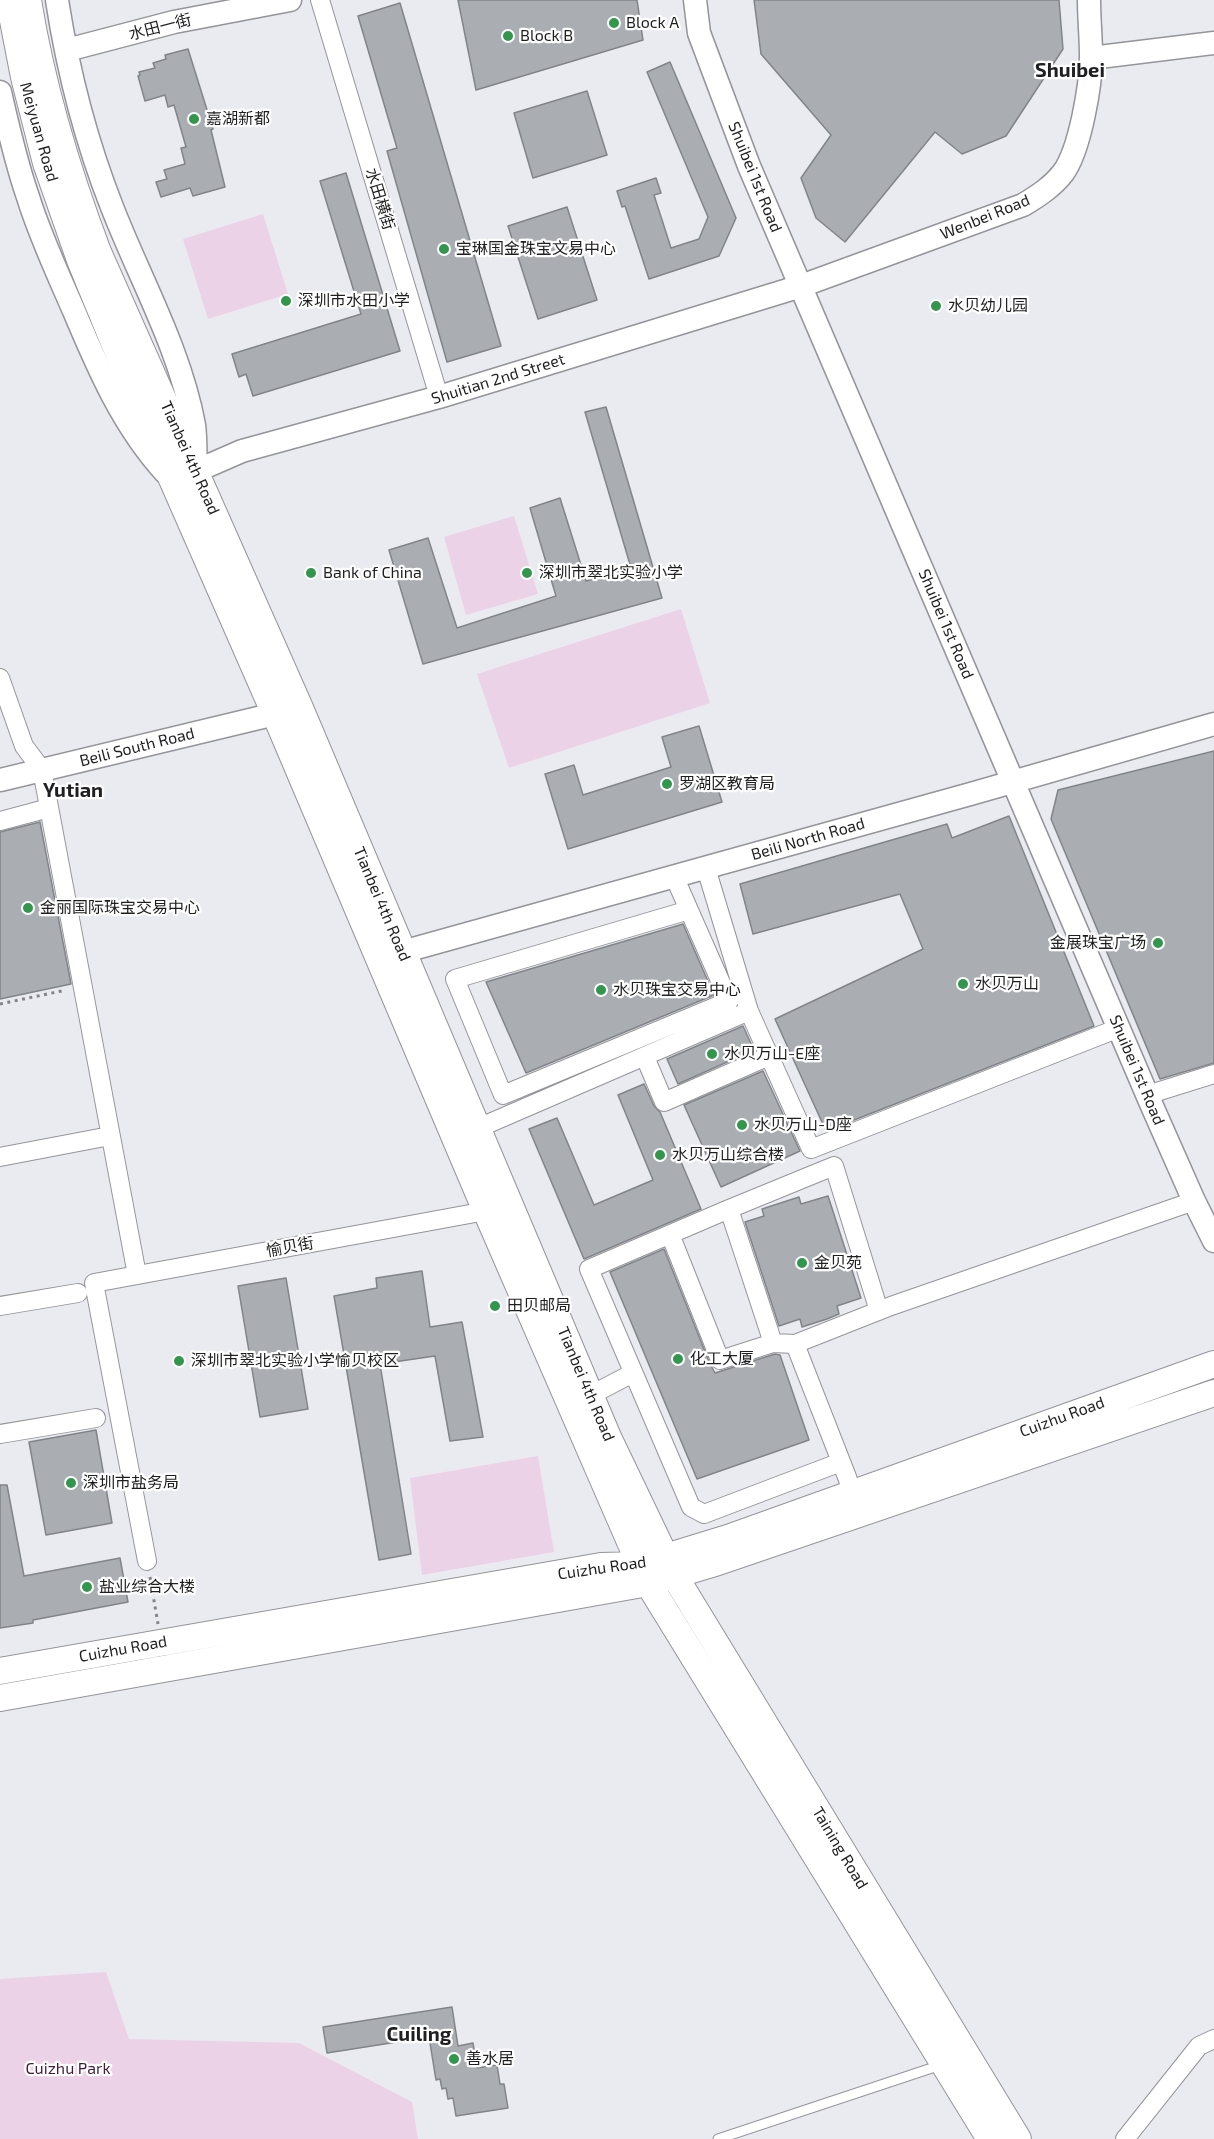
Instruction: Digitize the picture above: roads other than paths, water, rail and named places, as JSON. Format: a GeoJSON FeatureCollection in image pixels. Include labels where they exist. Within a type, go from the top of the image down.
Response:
{"type":"FeatureCollection","features":[{"type":"Feature","properties":{"kind":"main road","name":"Meiyuan Road"},"geometry":{"type":"LineString","coordinates":[[9,0],[24,77],[46,163],[89,256]]}},
{"type":"Feature","properties":{"kind":"main road","name":"Meiyuan Road"},"geometry":{"type":"LineString","coordinates":[[28,0],[53,120],[79,202],[89,256]]}},
{"type":"Feature","properties":{"kind":"main road","name":"Tianbei 4th Road"},"geometry":{"type":"LineString","coordinates":[[89,256],[185,476],[300,708],[476,1129],[591,1395],[598,1442],[644,1574]]}},
{"type":"Feature","properties":{"kind":"main road","name":"Tianbei 4th Road"},"geometry":{"type":"LineString","coordinates":[[185,476],[275,714],[486,1211],[598,1442],[670,1565]]}},
{"type":"Feature","properties":{"kind":"main road","name":"Cuizhu Road"},"geometry":{"type":"LineString","coordinates":[[0,1698],[644,1574],[670,1565],[728,1538],[852,1492],[1214,1364]]}},
{"type":"Feature","properties":{"kind":"main road","name":"Cuizhu Road"},"geometry":{"type":"LineString","coordinates":[[670,1565],[717,1562],[1214,1393]]}},
{"type":"Feature","properties":{"kind":"main road","name":"Taining Road"},"geometry":{"type":"LineString","coordinates":[[670,1565],[954,2058],[990,2139]]}},
{"type":"Feature","properties":{"kind":"main road","name":"Cuizhu Road"},"geometry":{"type":"LineString","coordinates":[[0,1671],[601,1566],[644,1574]]}},
{"type":"Feature","properties":{"kind":"main road","name":"Taining Road"},"geometry":{"type":"LineString","coordinates":[[644,1574],[954,2058],[1018,2139]]}},
{"type":"Feature","properties":{"kind":"street"},"geometry":{"type":"LineString","coordinates":[[0,92],[8,131],[28,198],[95,360],[146,451],[185,476],[194,426],[181,376],[97,167],[82,118],[57,0]]}},
{"type":"Feature","properties":{"kind":"street","name":"水田一街"},"geometry":{"type":"LineString","coordinates":[[67,50],[174,22],[290,0]]}},
{"type":"Feature","properties":{"kind":"street","name":"水田横街"},"geometry":{"type":"LineString","coordinates":[[320,0],[439,397]]}},
{"type":"Feature","properties":{"kind":"street","name":"Shuibei 1st Road"},"geometry":{"type":"LineString","coordinates":[[695,0],[699,33],[749,166],[1150,1101],[1194,1202],[1214,1241]]}},
{"type":"Feature","properties":{"kind":"street","name":"Wenbei Road"},"geometry":{"type":"LineString","coordinates":[[801,286],[1023,205],[1045,192],[1063,172],[1075,151],[1091,58],[1089,0]]}},
{"type":"Feature","properties":{"kind":"street"},"geometry":{"type":"LineString","coordinates":[[1091,58],[1214,43]]}},
{"type":"Feature","properties":{"kind":"street","name":"Shuitian 2nd Street"},"geometry":{"type":"LineString","coordinates":[[185,476],[242,451],[439,397],[801,286]]}},
{"type":"Feature","properties":{"kind":"street"},"geometry":{"type":"LineString","coordinates":[[0,678],[24,746],[42,770],[137,1275]]}},
{"type":"Feature","properties":{"kind":"street","name":"Beili South Road"},"geometry":{"type":"LineString","coordinates":[[0,780],[275,714]]}},
{"type":"Feature","properties":{"kind":"street","name":"Beili North Road"},"geometry":{"type":"LineString","coordinates":[[402,952],[1214,724]]}},
{"type":"Feature","properties":{"kind":"street"},"geometry":{"type":"LineString","coordinates":[[0,820],[49,808]]}},
{"type":"Feature","properties":{"kind":"street"},"geometry":{"type":"LineString","coordinates":[[706,868],[749,1011],[811,1149],[1119,1028]]}},
{"type":"Feature","properties":{"kind":"street"},"geometry":{"type":"LineString","coordinates":[[674,876],[689,910],[729,1001],[503,1095],[455,979],[689,910]]}},
{"type":"Feature","properties":{"kind":"street"},"geometry":{"type":"LineString","coordinates":[[476,1129],[749,1011]]}},
{"type":"Feature","properties":{"kind":"street"},"geometry":{"type":"LineString","coordinates":[[645,1057],[663,1102],[769,1056]]}},
{"type":"Feature","properties":{"kind":"street"},"geometry":{"type":"LineString","coordinates":[[1150,1101],[1214,1074]]}},
{"type":"Feature","properties":{"kind":"street"},"geometry":{"type":"LineString","coordinates":[[1150,1101],[1214,1085]]}},
{"type":"Feature","properties":{"kind":"street"},"geometry":{"type":"LineString","coordinates":[[0,1157],[110,1136]]}},
{"type":"Feature","properties":{"kind":"street"},"geometry":{"type":"LineString","coordinates":[[841,1462],[704,1514],[691,1507],[589,1269],[834,1166],[879,1311]]}},
{"type":"Feature","properties":{"kind":"street"},"geometry":{"type":"LineString","coordinates":[[670,1234],[720,1360],[773,1343],[795,1344],[879,1311],[1194,1202]]}},
{"type":"Feature","properties":{"kind":"street"},"geometry":{"type":"LineString","coordinates":[[729,1209],[773,1343]]}},
{"type":"Feature","properties":{"kind":"street","name":"愉贝街"},"geometry":{"type":"LineString","coordinates":[[147,1561],[94,1283],[486,1211]]}},
{"type":"Feature","properties":{"kind":"street"},"geometry":{"type":"LineString","coordinates":[[0,1306],[78,1293]]}},
{"type":"Feature","properties":{"kind":"street"},"geometry":{"type":"LineString","coordinates":[[795,1344],[852,1492]]}},
{"type":"Feature","properties":{"kind":"street"},"geometry":{"type":"LineString","coordinates":[[591,1395],[633,1372]]}},
{"type":"Feature","properties":{"kind":"street"},"geometry":{"type":"LineString","coordinates":[[0,1434],[96,1418]]}},
{"type":"Feature","properties":{"kind":"street"},"geometry":{"type":"LineString","coordinates":[[1125,2139],[1199,2046],[1214,2039]]}},
{"type":"Feature","properties":{"kind":"lane"},"geometry":{"type":"LineString","coordinates":[[718,2139],[954,2058]]}},
{"type":"Feature","properties":{"kind":"place","name":"Block A"},"geometry":{"type":"Point","coordinates":[614,23]}},
{"type":"Feature","properties":{"kind":"place","name":"Block B"},"geometry":{"type":"Point","coordinates":[508,36]}},
{"type":"Feature","properties":{"kind":"place","name":"嘉湖新都"},"geometry":{"type":"Point","coordinates":[194,119]}},
{"type":"Feature","properties":{"kind":"place","name":"宝琳国金珠宝文易中心"},"geometry":{"type":"Point","coordinates":[444,249]}},
{"type":"Feature","properties":{"kind":"place","name":"深圳市水田小学"},"geometry":{"type":"Point","coordinates":[286,301]}},
{"type":"Feature","properties":{"kind":"place","name":"水贝幼儿园"},"geometry":{"type":"Point","coordinates":[936,306]}},
{"type":"Feature","properties":{"kind":"place","name":"Bank of China"},"geometry":{"type":"Point","coordinates":[311,573]}},
{"type":"Feature","properties":{"kind":"place","name":"深圳市翠北实验小学"},"geometry":{"type":"Point","coordinates":[527,573]}},
{"type":"Feature","properties":{"kind":"place","name":"罗湖区教育局"},"geometry":{"type":"Point","coordinates":[667,784]}},
{"type":"Feature","properties":{"kind":"place","name":"金丽国际珠宝交易中心"},"geometry":{"type":"Point","coordinates":[28,908]}},
{"type":"Feature","properties":{"kind":"place","name":"金展珠宝广场"},"geometry":{"type":"Point","coordinates":[1158,943]}},
{"type":"Feature","properties":{"kind":"place","name":"水贝万山"},"geometry":{"type":"Point","coordinates":[963,984]}},
{"type":"Feature","properties":{"kind":"place","name":"水贝珠宝交易中心"},"geometry":{"type":"Point","coordinates":[601,990]}},
{"type":"Feature","properties":{"kind":"place","name":"水贝万山-E座"},"geometry":{"type":"Point","coordinates":[712,1054]}},
{"type":"Feature","properties":{"kind":"place","name":"水贝万山-D座"},"geometry":{"type":"Point","coordinates":[742,1125]}},
{"type":"Feature","properties":{"kind":"place","name":"水贝万山综合楼"},"geometry":{"type":"Point","coordinates":[660,1155]}},
{"type":"Feature","properties":{"kind":"place","name":"金贝苑"},"geometry":{"type":"Point","coordinates":[802,1263]}},
{"type":"Feature","properties":{"kind":"place","name":"田贝邮局"},"geometry":{"type":"Point","coordinates":[495,1306]}},
{"type":"Feature","properties":{"kind":"place","name":"化工大厦"},"geometry":{"type":"Point","coordinates":[678,1359]}},
{"type":"Feature","properties":{"kind":"place","name":"深圳市翠北实验小学愉贝校区"},"geometry":{"type":"Point","coordinates":[179,1361]}},
{"type":"Feature","properties":{"kind":"place","name":"深圳市盐务局"},"geometry":{"type":"Point","coordinates":[71,1483]}},
{"type":"Feature","properties":{"kind":"place","name":"盐业综合大楼"},"geometry":{"type":"Point","coordinates":[87,1587]}},
{"type":"Feature","properties":{"kind":"place","name":"善水居"},"geometry":{"type":"Point","coordinates":[454,2059]}},
{"type":"Feature","properties":{"kind":"district","name":"Shuibei"},"geometry":{"type":"Point","coordinates":[1070,70]}},
{"type":"Feature","properties":{"kind":"district","name":"Yutian"},"geometry":{"type":"Point","coordinates":[73,790]}},
{"type":"Feature","properties":{"kind":"district","name":"Cuiling"},"geometry":{"type":"Point","coordinates":[419,2034]}},
{"type":"Feature","properties":{"kind":"park label","name":"Cuizhu Park"},"geometry":{"type":"Point","coordinates":[68,2069]}}]}
